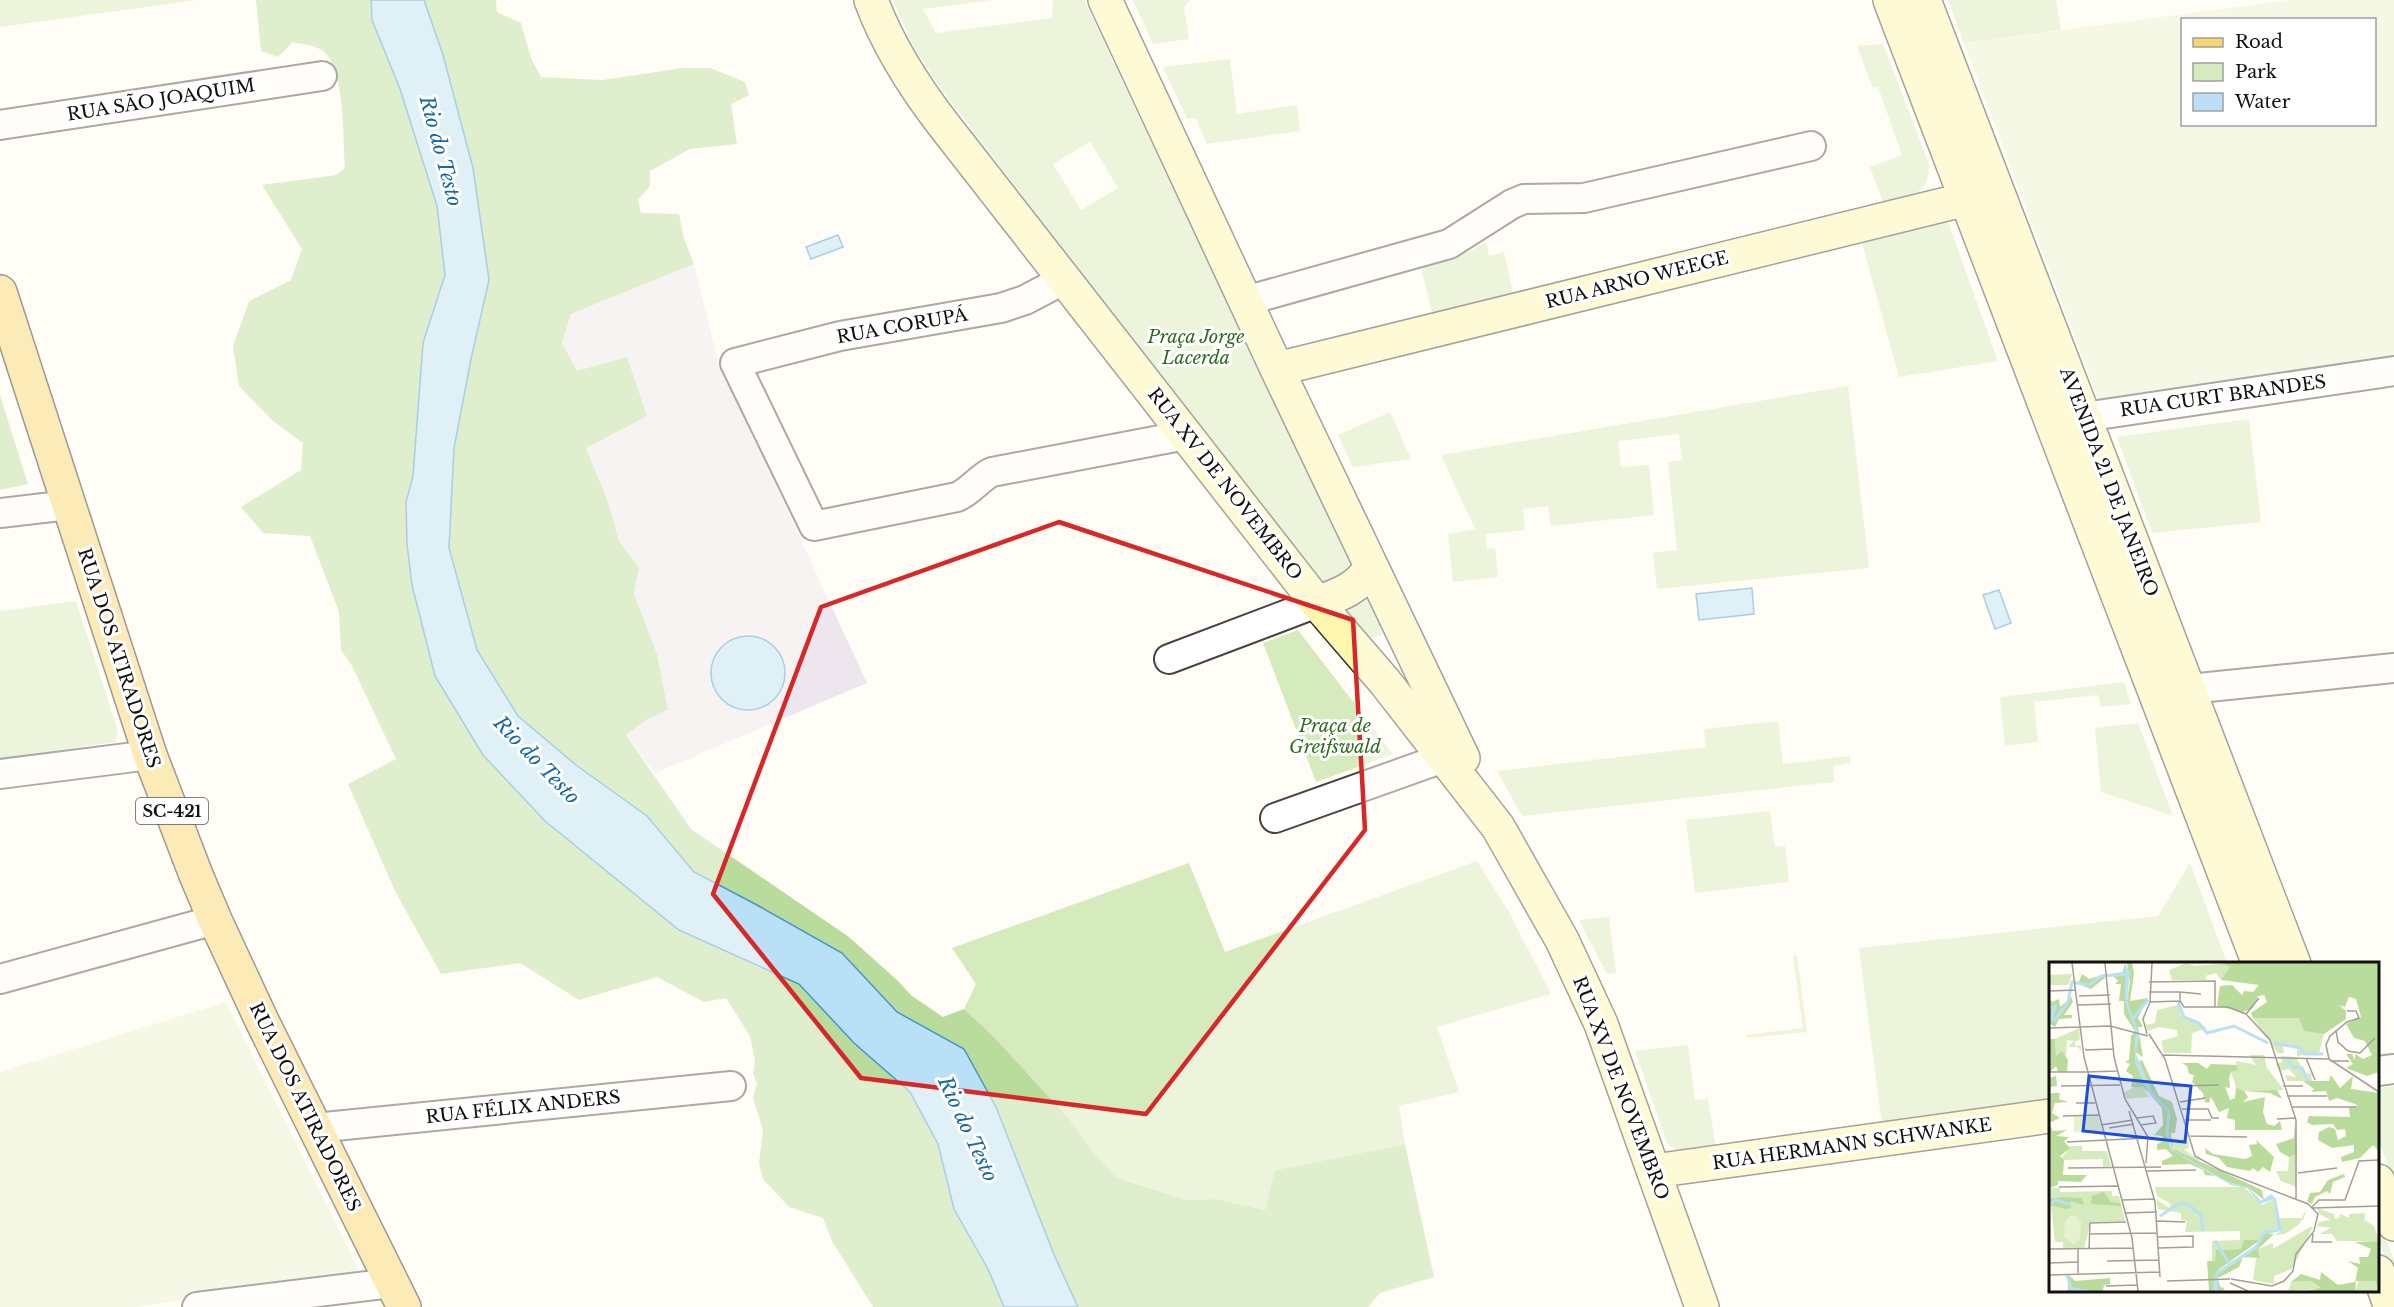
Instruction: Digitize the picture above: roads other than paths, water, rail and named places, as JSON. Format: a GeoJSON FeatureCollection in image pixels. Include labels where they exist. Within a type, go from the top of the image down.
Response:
{"type":"FeatureCollection","features":[{"type":"Feature","properties":{"kind":"main road","name":"RUA XV DE NOVEMBRO"},"geometry":{"type":"LineString","coordinates":[[871,0],[893,50],[918,91],[1317,603],[1370,664],[1489,813]]}},
{"type":"Feature","properties":{"kind":"main road","name":"RUA XV DE NOVEMBRO"},"geometry":{"type":"LineString","coordinates":[[1105,0],[1276,369],[1489,813],[1562,940],[1584,985],[1702,1307]]}},
{"type":"Feature","properties":{"kind":"main road","name":"AVENIDA 21 DE JANEIRO"},"geometry":{"type":"LineString","coordinates":[[1924,0],[2294,962]]}},
{"type":"Feature","properties":{"kind":"main road","name":"AVENIDA 21 DE JANEIRO"},"geometry":{"type":"LineString","coordinates":[[1892,1],[2259,962]]}},
{"type":"Feature","properties":{"kind":"main road","name":"RUA ARNO WEEGE"},"geometry":{"type":"LineString","coordinates":[[1276,369],[1998,192]]}},
{"type":"Feature","properties":{"kind":"main road","name":"RUA DOS ATIRADORES"},"geometry":{"type":"LineString","coordinates":[[0,292],[150,755],[214,920],[397,1295]]}},
{"type":"Feature","properties":{"kind":"main road"},"geometry":{"type":"LineString","coordinates":[[1317,603],[1357,585],[1371,567]]}},
{"type":"Feature","properties":{"kind":"main road","name":"RUA HERMANN SCHWANKE"},"geometry":{"type":"LineString","coordinates":[[1654,1171],[2049,1116]]}},
{"type":"Feature","properties":{"kind":"main road"},"geometry":{"type":"LineString","coordinates":[[2379,1184],[2394,1224]]}},
{"type":"Feature","properties":{"kind":"main road"},"geometry":{"type":"LineString","coordinates":[[2379,1275],[2391,1307]]}},
{"type":"Feature","properties":{"kind":"street","name":"RUA SÃO JOAQUIM"},"geometry":{"type":"LineString","coordinates":[[0,125],[322,76]]}},
{"type":"Feature","properties":{"kind":"street"},"geometry":{"type":"LineString","coordinates":[[1245,301],[1431,251],[1466,235],[1512,204],[1524,199],[1584,198],[1811,146]]}},
{"type":"Feature","properties":{"kind":"street","name":"RUA CORUPÁ"},"geometry":{"type":"LineString","coordinates":[[1065,279],[1025,300],[1001,308],[840,336],[735,363],[814,526],[957,497],[966,493],[992,472],[1186,435]]}},
{"type":"Feature","properties":{"kind":"street","name":"RUA CURT BRANDES"},"geometry":{"type":"LineString","coordinates":[[2051,422],[2394,371]]}},
{"type":"Feature","properties":{"kind":"street"},"geometry":{"type":"LineString","coordinates":[[0,513],[69,505]]}},
{"type":"Feature","properties":{"kind":"street"},"geometry":{"type":"LineString","coordinates":[[1169,659],[1317,603]]}},
{"type":"Feature","properties":{"kind":"street"},"geometry":{"type":"LineString","coordinates":[[2189,689],[2394,668]]}},
{"type":"Feature","properties":{"kind":"street"},"geometry":{"type":"LineString","coordinates":[[0,774],[150,755]]}},
{"type":"Feature","properties":{"kind":"street"},"geometry":{"type":"LineString","coordinates":[[1275,818],[1446,757]]}},
{"type":"Feature","properties":{"kind":"street"},"geometry":{"type":"LineString","coordinates":[[0,979],[214,920]]}},
{"type":"Feature","properties":{"kind":"street"},"geometry":{"type":"LineString","coordinates":[[2379,1071],[2394,1069]]}},
{"type":"Feature","properties":{"kind":"street","name":"RUA FÉLIX ANDERS"},"geometry":{"type":"LineString","coordinates":[[315,1128],[731,1086]]}},
{"type":"Feature","properties":{"kind":"street"},"geometry":{"type":"LineString","coordinates":[[197,1307],[397,1295]]}},
{"type":"Feature","properties":{"kind":"water","name":"Rio do Testo"},"geometry":{"type":"Polygon","coordinates":[[[371,0],[424,0],[443,55],[473,168],[489,280],[454,448],[449,548],[477,650],[518,716],[576,765],[647,816],[694,872],[842,953],[897,1012],[964,1049],[996,1107],[1055,1257],[1078,1307],[1004,1307],[988,1269],[954,1209],[938,1144],[910,1092],[854,1043],[799,984],[679,930],[545,821],[483,755],[435,676],[412,585],[407,544],[406,502],[413,476],[423,343],[445,275],[437,206],[400,89],[372,20],[371,0]]]}},
{"type":"Feature","properties":{"kind":"water"},"geometry":{"type":"Polygon","coordinates":[[[838,235],[843,247],[811,259],[806,247],[838,235]]]}},
{"type":"Feature","properties":{"kind":"water"},"geometry":{"type":"Polygon","coordinates":[[[1752,588],[1754,614],[1699,620],[1696,594],[1752,588]]]}},
{"type":"Feature","properties":{"kind":"water"},"geometry":{"type":"Polygon","coordinates":[[[1999,590],[2011,623],[1995,629],[1983,595],[1999,590]]]}},
{"type":"Feature","properties":{"kind":"water"},"geometry":{"type":"Polygon","coordinates":[[[748,636],[762,639],[774,647],[782,659],[785,673],[782,687],[774,699],[762,707],[748,710],[734,707],[722,699],[714,687],[711,673],[714,659],[722,647],[734,639],[748,636]]]}},
{"type":"Feature","properties":{"kind":"park label","name":"Praça Jorge Lacerda"},"geometry":{"type":"Point","coordinates":[1196,347]}},
{"type":"Feature","properties":{"kind":"park label","name":"Praça de Greifswald"},"geometry":{"type":"Point","coordinates":[1335,736]}}]}
